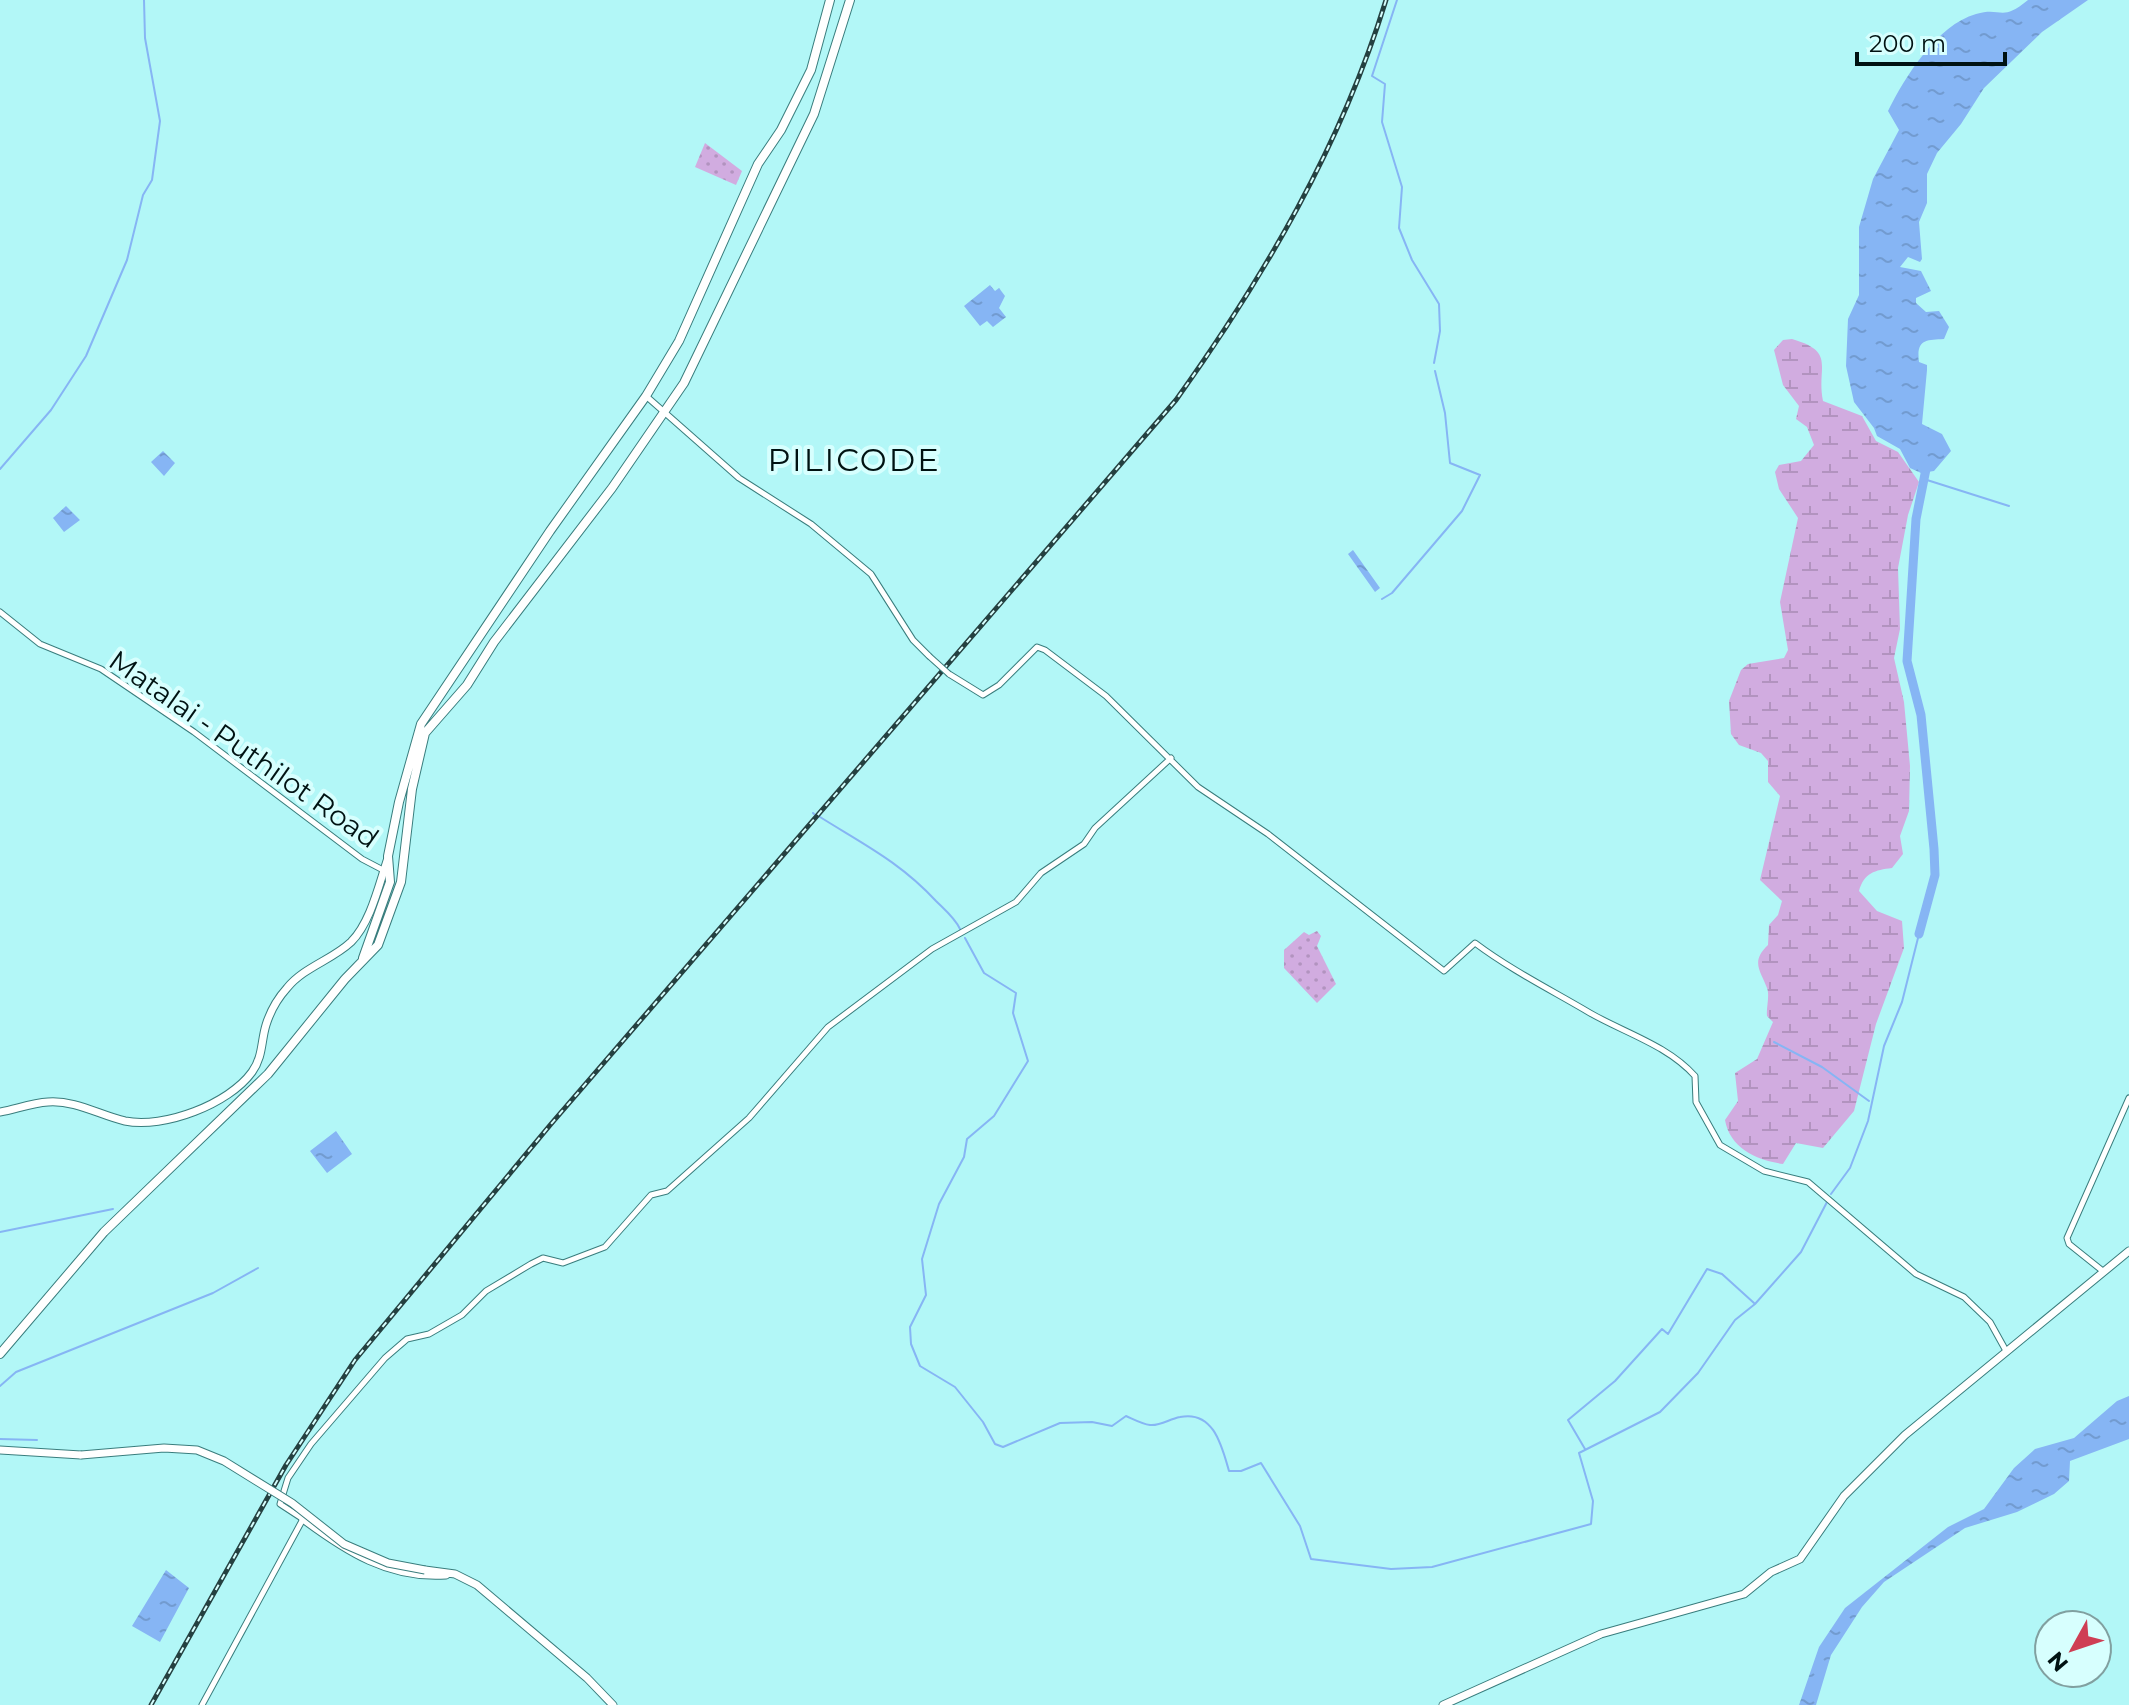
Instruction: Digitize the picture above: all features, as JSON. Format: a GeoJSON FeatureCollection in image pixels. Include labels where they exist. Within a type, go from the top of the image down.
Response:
{"type":"FeatureCollection","features":[{"type":"Feature","properties":{"kind":"highway"},"geometry":{"type":"LineString","coordinates":[[363,958],[390,882],[388,856],[406,770],[421,724],[646,396],[690,318],[758,164],[781,130],[811,70],[830,0]]}},
{"type":"Feature","properties":{"kind":"highway"},"geometry":{"type":"LineString","coordinates":[[0,1354],[104,1232],[268,1074],[363,958],[378,945],[401,882],[412,789],[425,733],[467,685],[494,642],[666,412],[707,340],[814,114],[850,0]]}},
{"type":"Feature","properties":{"kind":"main road"},"geometry":{"type":"LineString","coordinates":[[0,1112],[48,1102],[72,1104],[127,1121],[150,1122],[180,1115],[222,1097],[252,1072],[260,1057],[266,1025],[280,996],[294,979],[352,941],[366,916],[388,856]]}},
{"type":"Feature","properties":{"kind":"main road"},"geometry":{"type":"LineString","coordinates":[[1443,1705],[1601,1634],[1744,1594],[1771,1572],[1803,1557],[1826,1518],[1862,1476],[1930,1411],[2129,1251]]}},
{"type":"Feature","properties":{"kind":"main road"},"geometry":{"type":"LineString","coordinates":[[0,1450],[81,1455],[172,1447],[197,1450],[224,1461],[292,1503],[344,1544],[388,1563],[455,1574],[477,1585],[587,1678],[613,1705]]}},
{"type":"Feature","properties":{"kind":"main road"},"geometry":{"type":"LineString","coordinates":[[303,1519],[342,1547],[392,1570],[427,1576],[455,1574]]}},
{"type":"Feature","properties":{"kind":"street"},"geometry":{"type":"LineString","coordinates":[[646,396],[739,478],[811,524],[871,574],[913,640],[949,674],[983,695],[1039,647],[1106,696],[1198,787],[1268,834],[1444,971],[1475,943],[1508,968],[1651,1043],[1679,1061],[1695,1076],[1698,1084],[1696,1102],[1720,1145],[1764,1171],[1808,1182],[1916,1274],[1964,1297],[1990,1322],[2005,1349]]}},
{"type":"Feature","properties":{"kind":"street","name":"Matalai - Puthilot Road"},"geometry":{"type":"LineString","coordinates":[[0,612],[40,644],[101,669],[194,732],[362,859],[383,870]]}},
{"type":"Feature","properties":{"kind":"street"},"geometry":{"type":"LineString","coordinates":[[202,1705],[303,1519],[280,1504],[288,1478],[311,1444],[385,1358],[407,1339],[429,1334],[462,1315],[486,1291],[523,1267],[543,1258],[563,1263],[605,1247],[651,1195],[667,1191],[749,1118],[828,1027],[932,949],[1016,902],[1041,873],[1084,844],[1095,828],[1171,758]]}},
{"type":"Feature","properties":{"kind":"street"},"geometry":{"type":"LineString","coordinates":[[2104,1272],[2069,1244],[2067,1238],[2129,1098]]}},
{"type":"Feature","properties":{"kind":"green space"},"geometry":{"type":"Polygon","coordinates":[[[705,143],[742,171],[736,185],[695,167],[705,143]]]}},
{"type":"Feature","properties":{"kind":"green space"},"geometry":{"type":"Polygon","coordinates":[[[1792,339],[1815,349],[1820,355],[1823,401],[1862,416],[1876,441],[1898,452],[1919,482],[1908,515],[1898,568],[1900,629],[1894,658],[1904,702],[1910,766],[1909,811],[1900,836],[1903,854],[1892,868],[1867,876],[1859,891],[1877,911],[1902,921],[1904,948],[1876,1024],[1854,1111],[1823,1148],[1796,1143],[1783,1164],[1754,1156],[1738,1145],[1725,1120],[1738,1101],[1735,1073],[1757,1059],[1773,1022],[1767,1016],[1768,991],[1758,962],[1768,945],[1769,925],[1778,915],[1782,901],[1760,880],[1780,796],[1768,782],[1768,761],[1761,753],[1739,745],[1731,734],[1729,701],[1741,670],[1748,664],[1784,658],[1788,650],[1780,602],[1798,518],[1779,489],[1775,472],[1779,465],[1801,461],[1814,445],[1807,427],[1796,419],[1799,406],[1783,385],[1774,350],[1783,340],[1792,339]]]}},
{"type":"Feature","properties":{"kind":"green space"},"geometry":{"type":"Polygon","coordinates":[[[1317,931],[1321,936],[1317,946],[1336,984],[1317,1003],[1284,968],[1284,950],[1304,932],[1309,935],[1317,931]]]}},
{"type":"Feature","properties":{"kind":"water"},"geometry":{"type":"Polygon","coordinates":[[[2028,0],[2088,0],[2042,32],[1984,88],[1961,124],[1937,153],[1927,174],[1927,203],[1919,222],[1922,259],[1920,262],[1908,257],[1900,267],[1921,271],[1931,291],[1916,298],[1916,303],[1926,312],[1939,311],[1949,327],[1944,339],[1924,342],[1918,354],[1919,362],[1927,365],[1922,424],[1942,434],[1951,451],[1934,471],[1921,473],[1910,468],[1900,449],[1877,436],[1854,402],[1846,366],[1848,319],[1859,295],[1859,227],[1873,179],[1899,130],[1888,111],[1913,68],[1948,29],[1962,20],[1985,12],[2012,11],[2028,0]]]}},
{"type":"Feature","properties":{"kind":"water"},"geometry":{"type":"Polygon","coordinates":[[[990,285],[995,291],[999,288],[1005,296],[999,308],[1006,317],[993,327],[987,321],[980,326],[964,306],[990,285]]]}},
{"type":"Feature","properties":{"kind":"water"},"geometry":{"type":"Polygon","coordinates":[[[163,451],[175,463],[164,476],[151,462],[163,451]]]}},
{"type":"Feature","properties":{"kind":"water"},"geometry":{"type":"Polygon","coordinates":[[[66,506],[80,520],[64,532],[53,518],[66,506]]]}},
{"type":"Feature","properties":{"kind":"water"},"geometry":{"type":"Polygon","coordinates":[[[1353,550],[1380,588],[1375,592],[1348,554],[1353,550]]]}},
{"type":"Feature","properties":{"kind":"water"},"geometry":{"type":"Polygon","coordinates":[[[336,1131],[352,1154],[327,1173],[310,1151],[336,1131]]]}},
{"type":"Feature","properties":{"kind":"water"},"geometry":{"type":"Polygon","coordinates":[[[2129,1396],[2129,1439],[2070,1461],[2069,1481],[2054,1494],[2017,1512],[1965,1528],[1884,1582],[1862,1607],[1831,1655],[1816,1705],[1799,1705],[1819,1647],[1845,1608],[1948,1527],[1984,1509],[2014,1468],[2035,1449],[2074,1438],[2117,1401],[2129,1396]]]}},
{"type":"Feature","properties":{"kind":"water"},"geometry":{"type":"Polygon","coordinates":[[[166,1570],[189,1588],[160,1642],[132,1626],[166,1570]]]}},
{"type":"Feature","properties":{"kind":"waterway"},"geometry":{"type":"LineString","coordinates":[[0,469],[51,410],[86,356],[127,260],[143,195],[152,180],[160,121],[145,38],[144,0]]}},
{"type":"Feature","properties":{"kind":"waterway"},"geometry":{"type":"LineString","coordinates":[[1397,0],[1372,76],[1385,84],[1382,122],[1402,187],[1399,228],[1412,260],[1439,304],[1440,331],[1434,363]]}},
{"type":"Feature","properties":{"kind":"waterway"},"geometry":{"type":"LineString","coordinates":[[1382,599],[1392,593],[1462,511],[1480,475],[1450,463],[1445,413],[1435,371]]}},
{"type":"Feature","properties":{"kind":"waterway"},"geometry":{"type":"LineString","coordinates":[[1919,934],[1935,875],[1934,849],[1921,715],[1907,661],[1916,519],[1927,464]]}},
{"type":"Feature","properties":{"kind":"waterway"},"geometry":{"type":"LineString","coordinates":[[1927,480],[2009,506]]}},
{"type":"Feature","properties":{"kind":"waterway"},"geometry":{"type":"LineString","coordinates":[[820,817],[909,875],[960,929]]}},
{"type":"Feature","properties":{"kind":"waterway"},"geometry":{"type":"LineString","coordinates":[[1831,1194],[1850,1168],[1868,1121],[1884,1046],[1902,1002],[1919,934]]}},
{"type":"Feature","properties":{"kind":"waterway"},"geometry":{"type":"LineString","coordinates":[[965,938],[984,973],[1016,993],[1013,1013],[1028,1061],[994,1116],[967,1139],[964,1157],[939,1204],[922,1259],[926,1295],[910,1327],[911,1344],[920,1366],[955,1387],[983,1422],[995,1444],[1003,1447],[1060,1423],[1092,1422],[1112,1426],[1126,1416],[1150,1425],[1180,1417],[1201,1419],[1215,1432],[1229,1471],[1241,1471],[1261,1463],[1300,1526],[1311,1559],[1391,1569],[1432,1567],[1591,1524],[1593,1501],[1579,1453],[1660,1412],[1698,1373],[1735,1320],[1755,1304],[1801,1252],[1827,1202]]}},
{"type":"Feature","properties":{"kind":"waterway"},"geometry":{"type":"LineString","coordinates":[[1774,1042],[1822,1067],[1869,1101]]}},
{"type":"Feature","properties":{"kind":"waterway"},"geometry":{"type":"LineString","coordinates":[[0,1232],[113,1209]]}},
{"type":"Feature","properties":{"kind":"waterway"},"geometry":{"type":"LineString","coordinates":[[0,1386],[16,1372],[213,1293],[258,1268]]}},
{"type":"Feature","properties":{"kind":"waterway"},"geometry":{"type":"LineString","coordinates":[[1585,1449],[1568,1420],[1615,1381],[1662,1329],[1668,1334],[1707,1269],[1722,1274],[1754,1303]]}},
{"type":"Feature","properties":{"kind":"waterway"},"geometry":{"type":"LineString","coordinates":[[0,1439],[37,1440]]}},
{"type":"Feature","properties":{"kind":"railway"},"geometry":{"type":"LineString","coordinates":[[151,1705],[286,1465],[355,1360],[551,1124],[1176,400],[1240,306],[1297,209],[1347,107],[1386,0]]}},
{"type":"Feature","properties":{"kind":"district","name":"PILICODE"},"geometry":{"type":"Point","coordinates":[854,459]}}]}
